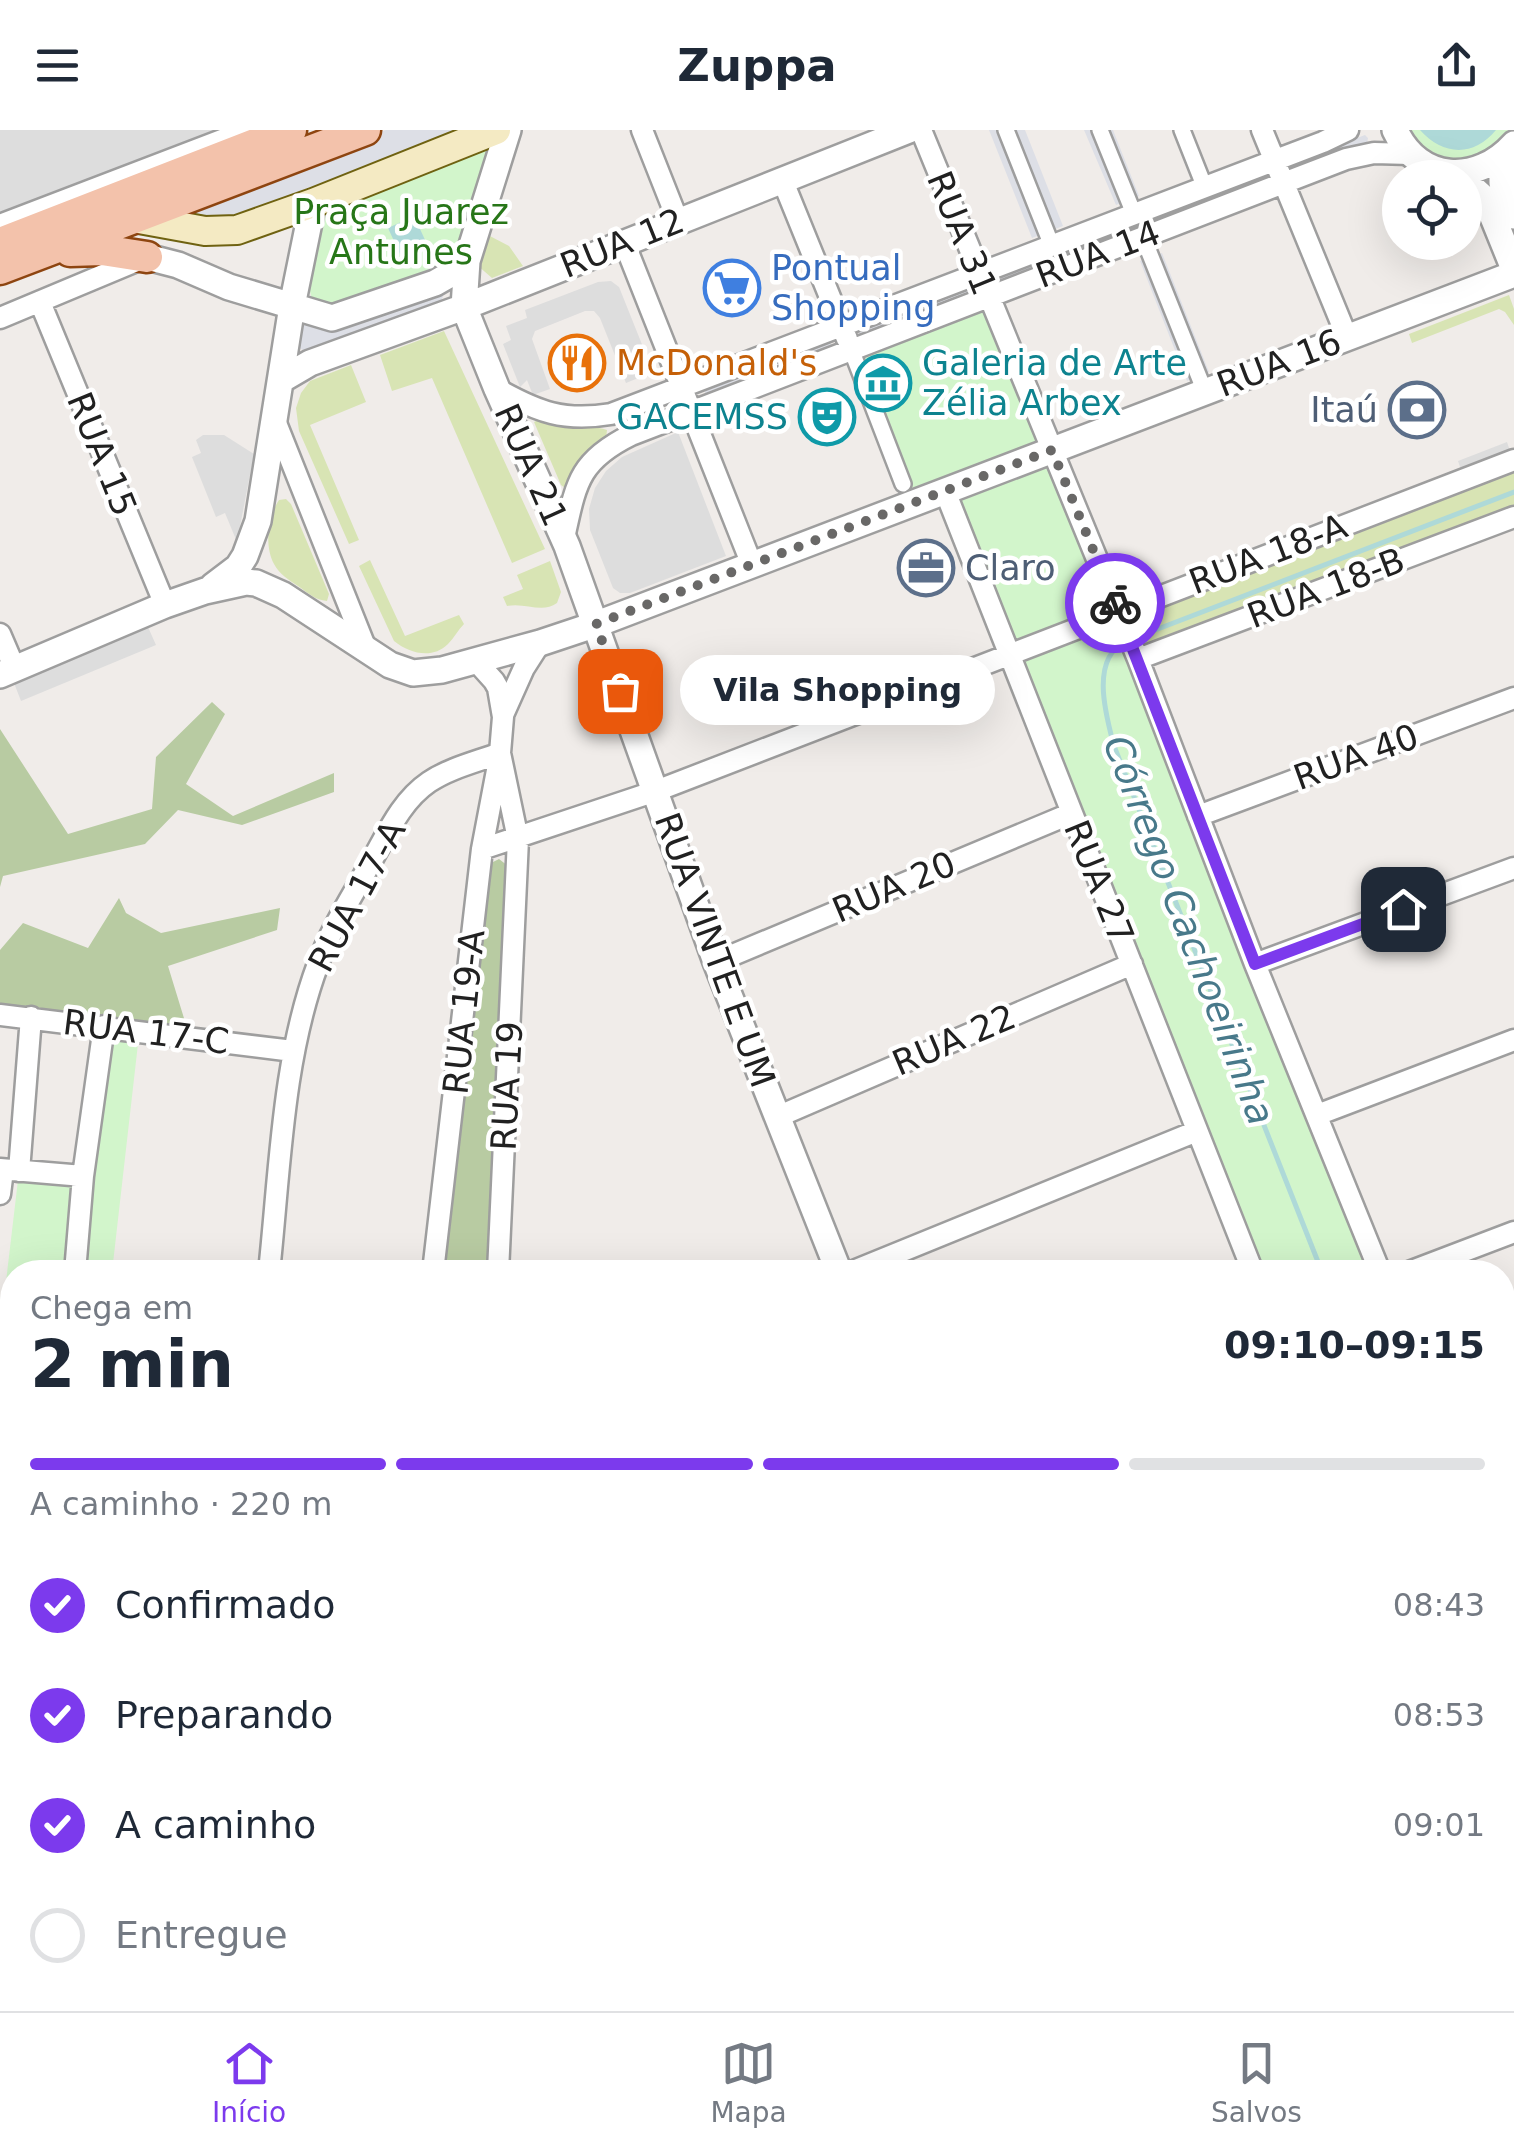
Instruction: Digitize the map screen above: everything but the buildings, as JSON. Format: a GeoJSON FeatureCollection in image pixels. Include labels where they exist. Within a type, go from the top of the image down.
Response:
{"type":"FeatureCollection","features":[{"type":"Feature","properties":{"kind":"main road"},"geometry":{"type":"LineString","coordinates":[[0,242],[291,130]]}},
{"type":"Feature","properties":{"kind":"main road"},"geometry":{"type":"LineString","coordinates":[[0,269],[364,130]]}},
{"type":"Feature","properties":{"kind":"main road"},"geometry":{"type":"LineString","coordinates":[[67,216],[137,217],[226,232],[258,224],[496,130]]}},
{"type":"Feature","properties":{"kind":"main road"},"geometry":{"type":"LineString","coordinates":[[32,256],[90,249],[148,257]]}},
{"type":"Feature","properties":{"kind":"street"},"geometry":{"type":"LineString","coordinates":[[0,225],[248,130]]}},
{"type":"Feature","properties":{"kind":"street"},"geometry":{"type":"LineString","coordinates":[[464,307],[467,261],[508,130]]}},
{"type":"Feature","properties":{"kind":"street"},"geometry":{"type":"LineString","coordinates":[[642,130],[678,221]]}},
{"type":"Feature","properties":{"kind":"street","name":"RUA 12"},"geometry":{"type":"LineString","coordinates":[[281,380],[310,363],[464,307],[908,130]]}},
{"type":"Feature","properties":{"kind":"street","name":"RUA 31"},"geometry":{"type":"LineString","coordinates":[[920,130],[1121,616],[1255,964],[1375,1260]]}},
{"type":"Feature","properties":{"kind":"street"},"geometry":{"type":"LineString","coordinates":[[1006,130],[1052,246]]}},
{"type":"Feature","properties":{"kind":"street"},"geometry":{"type":"LineString","coordinates":[[1100,130],[1134,214]]}},
{"type":"Feature","properties":{"kind":"street"},"geometry":{"type":"LineString","coordinates":[[1182,130],[1205,188]]}},
{"type":"Feature","properties":{"kind":"street"},"geometry":{"type":"LineString","coordinates":[[1262,130],[1348,337]]}},
{"type":"Feature","properties":{"kind":"street","name":"RUA 14"},"geometry":{"type":"LineString","coordinates":[[497,389],[554,416],[588,418],[622,411],[1348,130]]}},
{"type":"Feature","properties":{"kind":"street"},"geometry":{"type":"LineString","coordinates":[[1394,130],[1410,154],[1425,165],[1485,167],[1504,191],[1514,216]]}},
{"type":"Feature","properties":{"kind":"street","name":"RUA 14"},"geometry":{"type":"LineString","coordinates":[[564,538],[573,497],[586,468],[608,447],[631,435],[1365,154],[1410,154]]}},
{"type":"Feature","properties":{"kind":"street"},"geometry":{"type":"LineString","coordinates":[[1485,167],[1476,188],[1486,200],[1514,272]]}},
{"type":"Feature","properties":{"kind":"street"},"geometry":{"type":"LineString","coordinates":[[782,179],[903,484]]}},
{"type":"Feature","properties":{"kind":"street"},"geometry":{"type":"LineString","coordinates":[[205,591],[238,567],[258,521],[292,306],[313,202]]}},
{"type":"Feature","properties":{"kind":"street"},"geometry":{"type":"LineString","coordinates":[[1143,237],[1205,392]]}},
{"type":"Feature","properties":{"kind":"street"},"geometry":{"type":"LineString","coordinates":[[624,242],[752,565]]}},
{"type":"Feature","properties":{"kind":"street"},"geometry":{"type":"LineString","coordinates":[[0,318],[148,257],[327,318],[442,279],[467,261]]}},
{"type":"Feature","properties":{"kind":"street","name":"RUA 16"},"geometry":{"type":"LineString","coordinates":[[283,595],[390,665],[413,673],[442,670],[596,624],[1514,272]]}},
{"type":"Feature","properties":{"kind":"street"},"geometry":{"type":"LineString","coordinates":[[230,288],[269,317],[286,341]]}},
{"type":"Feature","properties":{"kind":"street","name":"RUA 15"},"geometry":{"type":"LineString","coordinates":[[40,302],[164,605]]}},
{"type":"Feature","properties":{"kind":"street","name":"RUA 21"},"geometry":{"type":"LineString","coordinates":[[464,307],[564,538],[596,624]]}},
{"type":"Feature","properties":{"kind":"street"},"geometry":{"type":"LineString","coordinates":[[622,411],[631,435]]}},
{"type":"Feature","properties":{"kind":"street"},"geometry":{"type":"LineString","coordinates":[[274,418],[366,649]]}},
{"type":"Feature","properties":{"kind":"street","name":"RUA 18-A"},"geometry":{"type":"LineString","coordinates":[[482,849],[656,792],[1009,654],[1121,616],[1514,460]]}},
{"type":"Feature","properties":{"kind":"street","name":"RUA 27"},"geometry":{"type":"LineString","coordinates":[[945,491],[1248,1260]]}},
{"type":"Feature","properties":{"kind":"street","name":"RUA 18-B"},"geometry":{"type":"LineString","coordinates":[[1137,656],[1514,517]]}},
{"type":"Feature","properties":{"kind":"street"},"geometry":{"type":"LineString","coordinates":[[258,521],[266,566],[283,595]]}},
{"type":"Feature","properties":{"kind":"street"},"geometry":{"type":"LineString","coordinates":[[0,634],[8,672],[205,591],[246,582],[283,595]]}},
{"type":"Feature","properties":{"kind":"street","name":"RUA VINTE E UM"},"geometry":{"type":"LineString","coordinates":[[596,624],[716,962],[834,1260]]}},
{"type":"Feature","properties":{"kind":"street"},"geometry":{"type":"LineString","coordinates":[[500,753],[503,717],[524,668],[540,643]]}},
{"type":"Feature","properties":{"kind":"street"},"geometry":{"type":"LineString","coordinates":[[476,661],[494,681],[503,717]]}},
{"type":"Feature","properties":{"kind":"street","name":"RUA 40"},"geometry":{"type":"LineString","coordinates":[[1198,816],[1514,698]]}},
{"type":"Feature","properties":{"kind":"street","name":"RUA 19"},"geometry":{"type":"LineString","coordinates":[[499,1260],[518,839],[500,753]]}},
{"type":"Feature","properties":{"kind":"street","name":"RUA 19-A"},"geometry":{"type":"LineString","coordinates":[[433,1260],[482,849],[500,753]]}},
{"type":"Feature","properties":{"kind":"street","name":"RUA 17-A"},"geometry":{"type":"LineString","coordinates":[[270,1260],[293,1052],[325,946],[401,811],[430,782],[500,753]]}},
{"type":"Feature","properties":{"kind":"street","name":"RUA 20"},"geometry":{"type":"LineString","coordinates":[[716,962],[1072,813]]}},
{"type":"Feature","properties":{"kind":"street"},"geometry":{"type":"LineString","coordinates":[[1255,964],[1514,868]]}},
{"type":"Feature","properties":{"kind":"street","name":"RUA 22"},"geometry":{"type":"LineString","coordinates":[[777,1116],[1132,964]]}},
{"type":"Feature","properties":{"kind":"street","name":"RUA 17-C"},"geometry":{"type":"LineString","coordinates":[[0,1014],[293,1052]]}},
{"type":"Feature","properties":{"kind":"street"},"geometry":{"type":"LineString","coordinates":[[0,1194],[8,1170],[31,1017]]}},
{"type":"Feature","properties":{"kind":"street"},"geometry":{"type":"LineString","coordinates":[[76,1260],[83,1176],[104,1026]]}},
{"type":"Feature","properties":{"kind":"street"},"geometry":{"type":"LineString","coordinates":[[1317,1116],[1514,1040]]}},
{"type":"Feature","properties":{"kind":"street"},"geometry":{"type":"LineString","coordinates":[[881,1260],[1196,1132]]}},
{"type":"Feature","properties":{"kind":"street"},"geometry":{"type":"LineString","coordinates":[[8,1170],[83,1176]]}},
{"type":"Feature","properties":{"kind":"street"},"geometry":{"type":"LineString","coordinates":[[1440,1260],[1514,1232]]}},
{"type":"Feature","properties":{"kind":"green space"},"geometry":{"type":"Polygon","coordinates":[[[1407,130],[1508,130],[1498,144],[1472,159],[1444,158],[1418,143],[1407,130]]]}},
{"type":"Feature","properties":{"kind":"green space","name":"Praça Juarez Antunes"},"geometry":{"type":"Polygon","coordinates":[[[496,138],[451,265],[340,312],[312,299],[308,284],[318,219],[335,202],[496,138]]]}},
{"type":"Feature","properties":{"kind":"green space"},"geometry":{"type":"Polygon","coordinates":[[[486,234],[509,246],[523,266],[492,278],[477,265],[486,234]]]}},
{"type":"Feature","properties":{"kind":"green space"},"geometry":{"type":"Polygon","coordinates":[[[1509,295],[1514,325],[1499,309],[1412,343],[1409,334],[1509,295]]]}},
{"type":"Feature","properties":{"kind":"green space"},"geometry":{"type":"Polygon","coordinates":[[[988,297],[1375,1260],[1248,1260],[945,492],[907,493],[851,349],[988,297]]]}},
{"type":"Feature","properties":{"kind":"green space"},"geometry":{"type":"Polygon","coordinates":[[[444,331],[545,549],[512,563],[432,378],[392,391],[380,355],[444,331]]]}},
{"type":"Feature","properties":{"kind":"green space"},"geometry":{"type":"Polygon","coordinates":[[[351,365],[366,402],[310,425],[359,540],[349,544],[299,431],[296,408],[310,381],[351,365]]]}},
{"type":"Feature","properties":{"kind":"green space"},"geometry":{"type":"Polygon","coordinates":[[[540,419],[558,425],[607,430],[606,438],[582,458],[565,488],[534,422],[540,419]]]}},
{"type":"Feature","properties":{"kind":"green space"},"geometry":{"type":"Polygon","coordinates":[[[1514,460],[1514,517],[1138,659],[1119,611],[1514,460]]]}},
{"type":"Feature","properties":{"kind":"green space"},"geometry":{"type":"Polygon","coordinates":[[[286,499],[329,594],[327,601],[312,596],[284,576],[271,557],[270,523],[279,500],[286,499]]]}},
{"type":"Feature","properties":{"kind":"green space"},"geometry":{"type":"Polygon","coordinates":[[[370,560],[405,636],[459,615],[464,624],[448,644],[435,652],[421,653],[394,641],[359,566],[370,560]]]}},
{"type":"Feature","properties":{"kind":"green space"},"geometry":{"type":"Polygon","coordinates":[[[550,561],[561,592],[557,603],[545,608],[507,606],[503,597],[523,589],[517,575],[550,561]]]}},
{"type":"Feature","properties":{"kind":"green space"},"geometry":{"type":"Polygon","coordinates":[[[212,702],[225,714],[186,784],[233,816],[334,773],[334,792],[242,825],[178,810],[145,844],[3,876],[0,887],[0,729],[68,834],[152,809],[156,757],[212,702]]]}},
{"type":"Feature","properties":{"kind":"green space"},"geometry":{"type":"Polygon","coordinates":[[[499,859],[508,866],[492,1260],[440,1260],[489,864],[499,859]]]}},
{"type":"Feature","properties":{"kind":"green space"},"geometry":{"type":"Polygon","coordinates":[[[119,898],[126,913],[161,933],[280,908],[277,930],[168,966],[187,1028],[0,1007],[0,950],[23,923],[88,948],[119,898]]]}},
{"type":"Feature","properties":{"kind":"green space"},"geometry":{"type":"Polygon","coordinates":[[[109,1031],[139,1035],[113,1260],[86,1260],[109,1031]]]}},
{"type":"Feature","properties":{"kind":"green space"},"geometry":{"type":"Polygon","coordinates":[[[18,1180],[80,1187],[71,1260],[9,1260],[18,1180]]]}},
{"type":"Feature","properties":{"kind":"shaded area"},"geometry":{"type":"Polygon","coordinates":[[[0,130],[227,130],[0,217],[0,130]]]}},
{"type":"Feature","properties":{"kind":"shaded area"},"geometry":{"type":"Polygon","coordinates":[[[386,130],[470,130],[267,211],[212,222],[166,214],[386,130]]]}},
{"type":"Feature","properties":{"kind":"shaded area"},"geometry":{"type":"Polygon","coordinates":[[[989,130],[1025,130],[1063,226],[1032,238],[989,130]]]}},
{"type":"Feature","properties":{"kind":"shaded area"},"geometry":{"type":"Polygon","coordinates":[[[1084,130],[1113,130],[1139,196],[1116,205],[1084,130]]]}},
{"type":"Feature","properties":{"kind":"shaded area"},"geometry":{"type":"Polygon","coordinates":[[[1365,135],[1367,144],[1293,173],[1286,168],[1291,163],[1365,135]]]}},
{"type":"Feature","properties":{"kind":"shaded area"},"geometry":{"type":"Polygon","coordinates":[[[1271,172],[1274,178],[1147,226],[1147,218],[1271,172]]]}},
{"type":"Feature","properties":{"kind":"shaded area"},"geometry":{"type":"Polygon","coordinates":[[[1122,227],[1126,236],[994,282],[994,278],[1122,227]]]}},
{"type":"Feature","properties":{"kind":"shaded area"},"geometry":{"type":"Polygon","coordinates":[[[1162,253],[1209,372],[1187,381],[1140,261],[1162,253]]]}},
{"type":"Feature","properties":{"kind":"shaded area"},"geometry":{"type":"Polygon","coordinates":[[[611,281],[619,287],[653,372],[626,383],[600,318],[594,311],[585,311],[535,331],[532,339],[550,389],[533,395],[527,380],[520,387],[503,344],[511,340],[506,326],[527,318],[525,310],[598,282],[611,281]]]}},
{"type":"Feature","properties":{"kind":"shaded area"},"geometry":{"type":"Polygon","coordinates":[[[969,285],[973,295],[859,335],[859,328],[969,285]]]}},
{"type":"Feature","properties":{"kind":"shaded area"},"geometry":{"type":"Polygon","coordinates":[[[442,292],[440,302],[314,350],[304,351],[297,346],[298,312],[442,292]]]}},
{"type":"Feature","properties":{"kind":"shaded area"},"geometry":{"type":"Polygon","coordinates":[[[829,341],[833,347],[709,396],[705,393],[706,387],[829,341]]]}},
{"type":"Feature","properties":{"kind":"shaded area"},"geometry":{"type":"Polygon","coordinates":[[[678,432],[726,556],[630,593],[620,593],[613,588],[590,530],[589,509],[595,488],[622,457],[678,432]]]}},
{"type":"Feature","properties":{"kind":"shaded area"},"geometry":{"type":"Polygon","coordinates":[[[203,435],[224,435],[254,454],[237,542],[225,513],[216,517],[192,457],[201,453],[196,440],[203,435]]]}},
{"type":"Feature","properties":{"kind":"shaded area"},"geometry":{"type":"Polygon","coordinates":[[[1507,442],[1511,454],[1462,473],[1458,461],[1507,442]]]}},
{"type":"Feature","properties":{"kind":"shaded area"},"geometry":{"type":"Polygon","coordinates":[[[148,627],[156,645],[21,701],[14,683],[148,627]]]}},
{"type":"Feature","properties":{"kind":"water"},"geometry":{"type":"Polygon","coordinates":[[[1420,130],[1496,130],[1478,145],[1458,150],[1438,144],[1420,130]]]}},
{"type":"Feature","properties":{"kind":"water"},"geometry":{"type":"Polygon","coordinates":[[[414,216],[426,242],[400,254],[388,228],[414,216]]]}},
{"type":"Feature","properties":{"kind":"waterway","name":"Córrego Cachoeirinha"},"geometry":{"type":"LineString","coordinates":[[1137,637],[1514,492]]}},
{"type":"Feature","properties":{"kind":"waterway","name":"Córrego Cachoeirinha"},"geometry":{"type":"LineString","coordinates":[[1127,641],[1115,649],[1104,673],[1105,704],[1114,746],[1317,1260]]}},
{"type":"Feature","properties":{"kind":"way so far"},"geometry":{"type":"LineString","coordinates":[[620,691],[596,624],[1052,450],[1115,603]]}},
{"type":"Feature","properties":{"kind":"place","name":"Pontual Shopping"},"geometry":{"type":"Point","coordinates":[732,288]}},
{"type":"Feature","properties":{"kind":"place","name":"McDonald's"},"geometry":{"type":"Point","coordinates":[577,363]}},
{"type":"Feature","properties":{"kind":"place","name":"Galeria de Arte Zélia Arbex"},"geometry":{"type":"Point","coordinates":[883,383]}},
{"type":"Feature","properties":{"kind":"place","name":"Itaú"},"geometry":{"type":"Point","coordinates":[1417,410]}},
{"type":"Feature","properties":{"kind":"place","name":"GACEMSS"},"geometry":{"type":"Point","coordinates":[827,417]}},
{"type":"Feature","properties":{"kind":"place","name":"Claro"},"geometry":{"type":"Point","coordinates":[926,568]}},
{"type":"Feature","properties":{"kind":"place","name":"Vila Shopping"},"geometry":{"type":"Point","coordinates":[620,691]}},
{"type":"Feature","properties":{"kind":"route"},"geometry":{"type":"LineString","coordinates":[[1115,603],[1255,964],[1403,909]]}}]}
